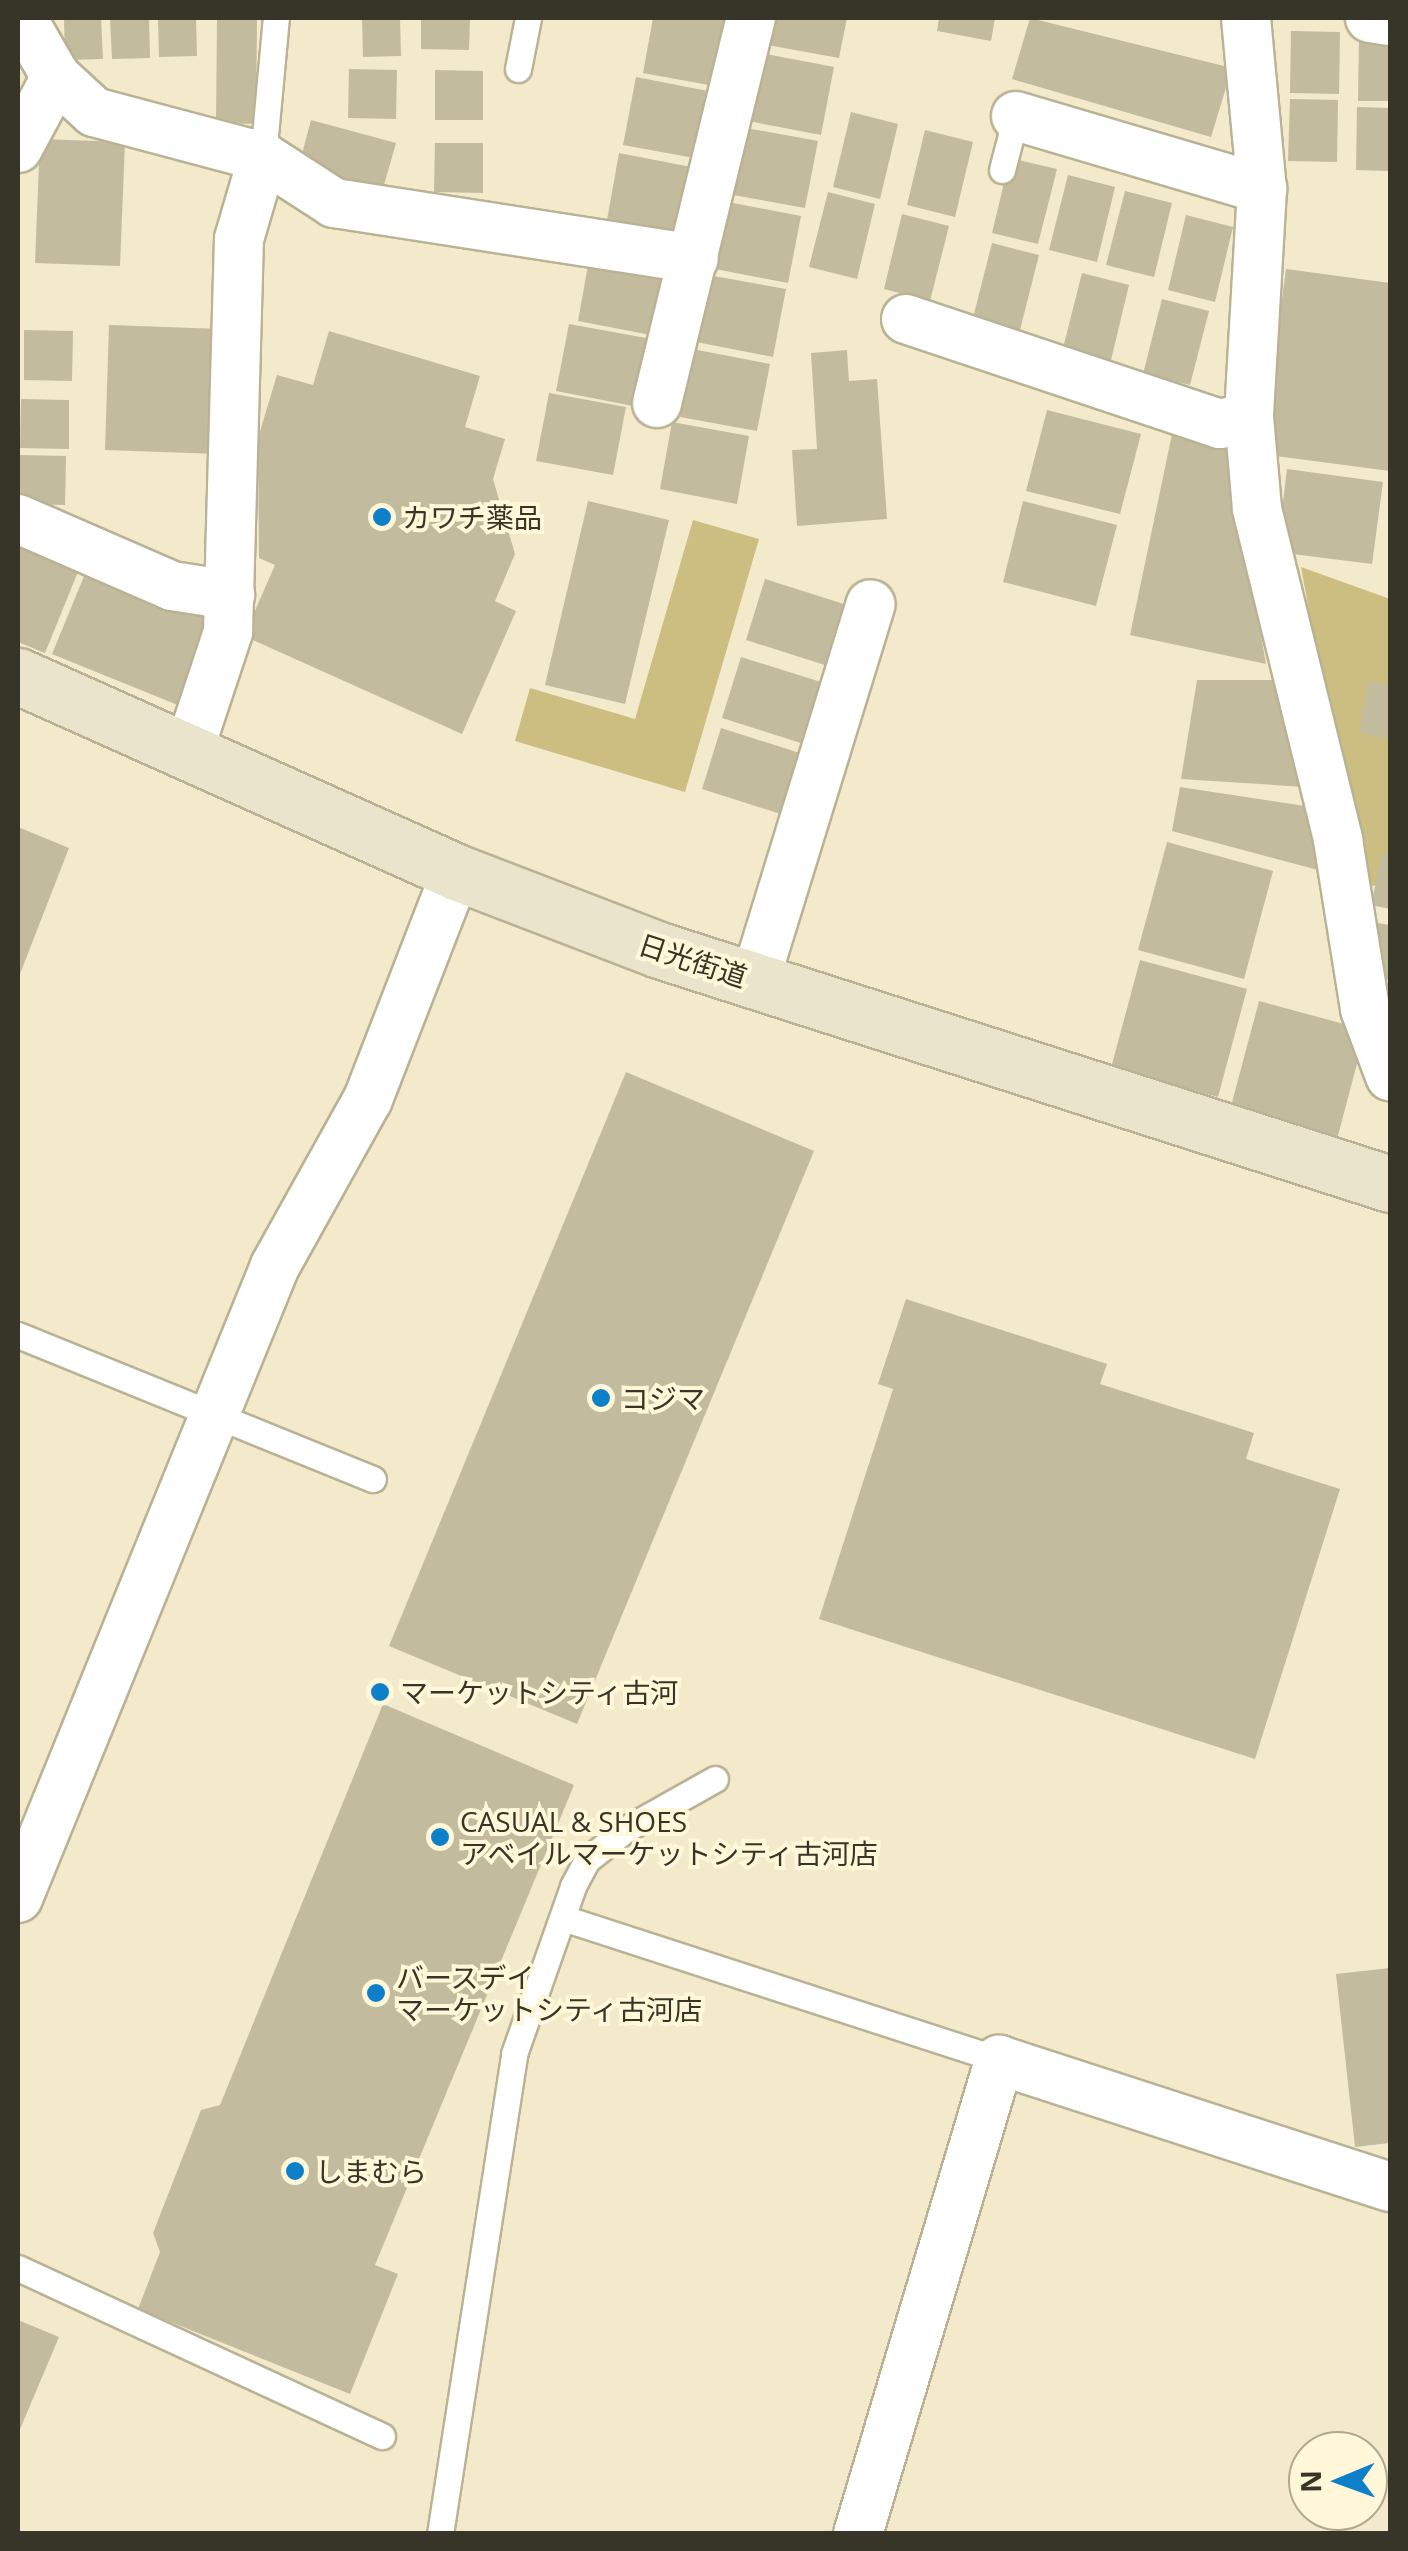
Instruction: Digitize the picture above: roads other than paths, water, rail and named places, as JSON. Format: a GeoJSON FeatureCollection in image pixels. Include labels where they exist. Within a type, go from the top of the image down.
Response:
{"type":"FeatureCollection","features":[{"type":"Feature","properties":{"kind":"main road","name":"日光街道"},"geometry":{"type":"LineString","coordinates":[[18,676],[456,872],[755,980],[1390,1184]]}},
{"type":"Feature","properties":{"kind":"street"},"geometry":{"type":"LineString","coordinates":[[22,18],[56,77],[94,112],[263,157],[334,203],[694,259]]}},
{"type":"Feature","properties":{"kind":"street"},"geometry":{"type":"LineString","coordinates":[[658,403],[751,18]]}},
{"type":"Feature","properties":{"kind":"street"},"geometry":{"type":"LineString","coordinates":[[1246,18],[1262,189],[1249,417],[1256,508],[1338,840],[1365,1009],[1390,1076]]}},
{"type":"Feature","properties":{"kind":"street"},"geometry":{"type":"LineString","coordinates":[[1370,18],[1390,21]]}},
{"type":"Feature","properties":{"kind":"street"},"geometry":{"type":"LineString","coordinates":[[18,148],[56,77]]}},
{"type":"Feature","properties":{"kind":"street"},"geometry":{"type":"LineString","coordinates":[[1016,116],[1262,189]]}},
{"type":"Feature","properties":{"kind":"street"},"geometry":{"type":"LineString","coordinates":[[188,753],[228,632],[239,239],[263,157]]}},
{"type":"Feature","properties":{"kind":"street"},"geometry":{"type":"LineString","coordinates":[[906,320],[1220,424],[1249,417]]}},
{"type":"Feature","properties":{"kind":"street"},"geometry":{"type":"LineString","coordinates":[[18,519],[172,586],[230,595]]}},
{"type":"Feature","properties":{"kind":"street"},"geometry":{"type":"LineString","coordinates":[[755,980],[871,604]]}},
{"type":"Feature","properties":{"kind":"street"},"geometry":{"type":"LineString","coordinates":[[18,1898],[288,1236],[368,1099],[456,872]]}},
{"type":"Feature","properties":{"kind":"street"},"geometry":{"type":"LineString","coordinates":[[858,2534],[998,2060],[1390,2187]]}},
{"type":"Feature","properties":{"kind":"lane"},"geometry":{"type":"LineString","coordinates":[[263,157],[276,18]]}},
{"type":"Feature","properties":{"kind":"lane"},"geometry":{"type":"LineString","coordinates":[[518,69],[528,18]]}},
{"type":"Feature","properties":{"kind":"lane"},"geometry":{"type":"LineString","coordinates":[[1002,170],[1016,116]]}},
{"type":"Feature","properties":{"kind":"lane"},"geometry":{"type":"LineString","coordinates":[[18,1335],[373,1478]]}},
{"type":"Feature","properties":{"kind":"lane"},"geometry":{"type":"LineString","coordinates":[[440,2534],[514,2054],[563,1918],[587,1860],[716,1779]]}},
{"type":"Feature","properties":{"kind":"lane"},"geometry":{"type":"LineString","coordinates":[[563,1918],[998,2060]]}},
{"type":"Feature","properties":{"kind":"lane"},"geometry":{"type":"LineString","coordinates":[[18,2268],[382,2436]]}},
{"type":"Feature","properties":{"kind":"place","name":"カワチ薬品"},"geometry":{"type":"Point","coordinates":[382,517]}},
{"type":"Feature","properties":{"kind":"place","name":"コジマ"},"geometry":{"type":"Point","coordinates":[601,1398]}},
{"type":"Feature","properties":{"kind":"place","name":"マーケットシティ古河"},"geometry":{"type":"Point","coordinates":[380,1692]}},
{"type":"Feature","properties":{"kind":"place","name":"CASUAL & SHOES アベイルマーケットシティ古河店"},"geometry":{"type":"Point","coordinates":[440,1837]}},
{"type":"Feature","properties":{"kind":"place","name":"バースデイ マーケットシティ古河店"},"geometry":{"type":"Point","coordinates":[376,1993]}},
{"type":"Feature","properties":{"kind":"place","name":"しまむら"},"geometry":{"type":"Point","coordinates":[295,2171]}}]}
